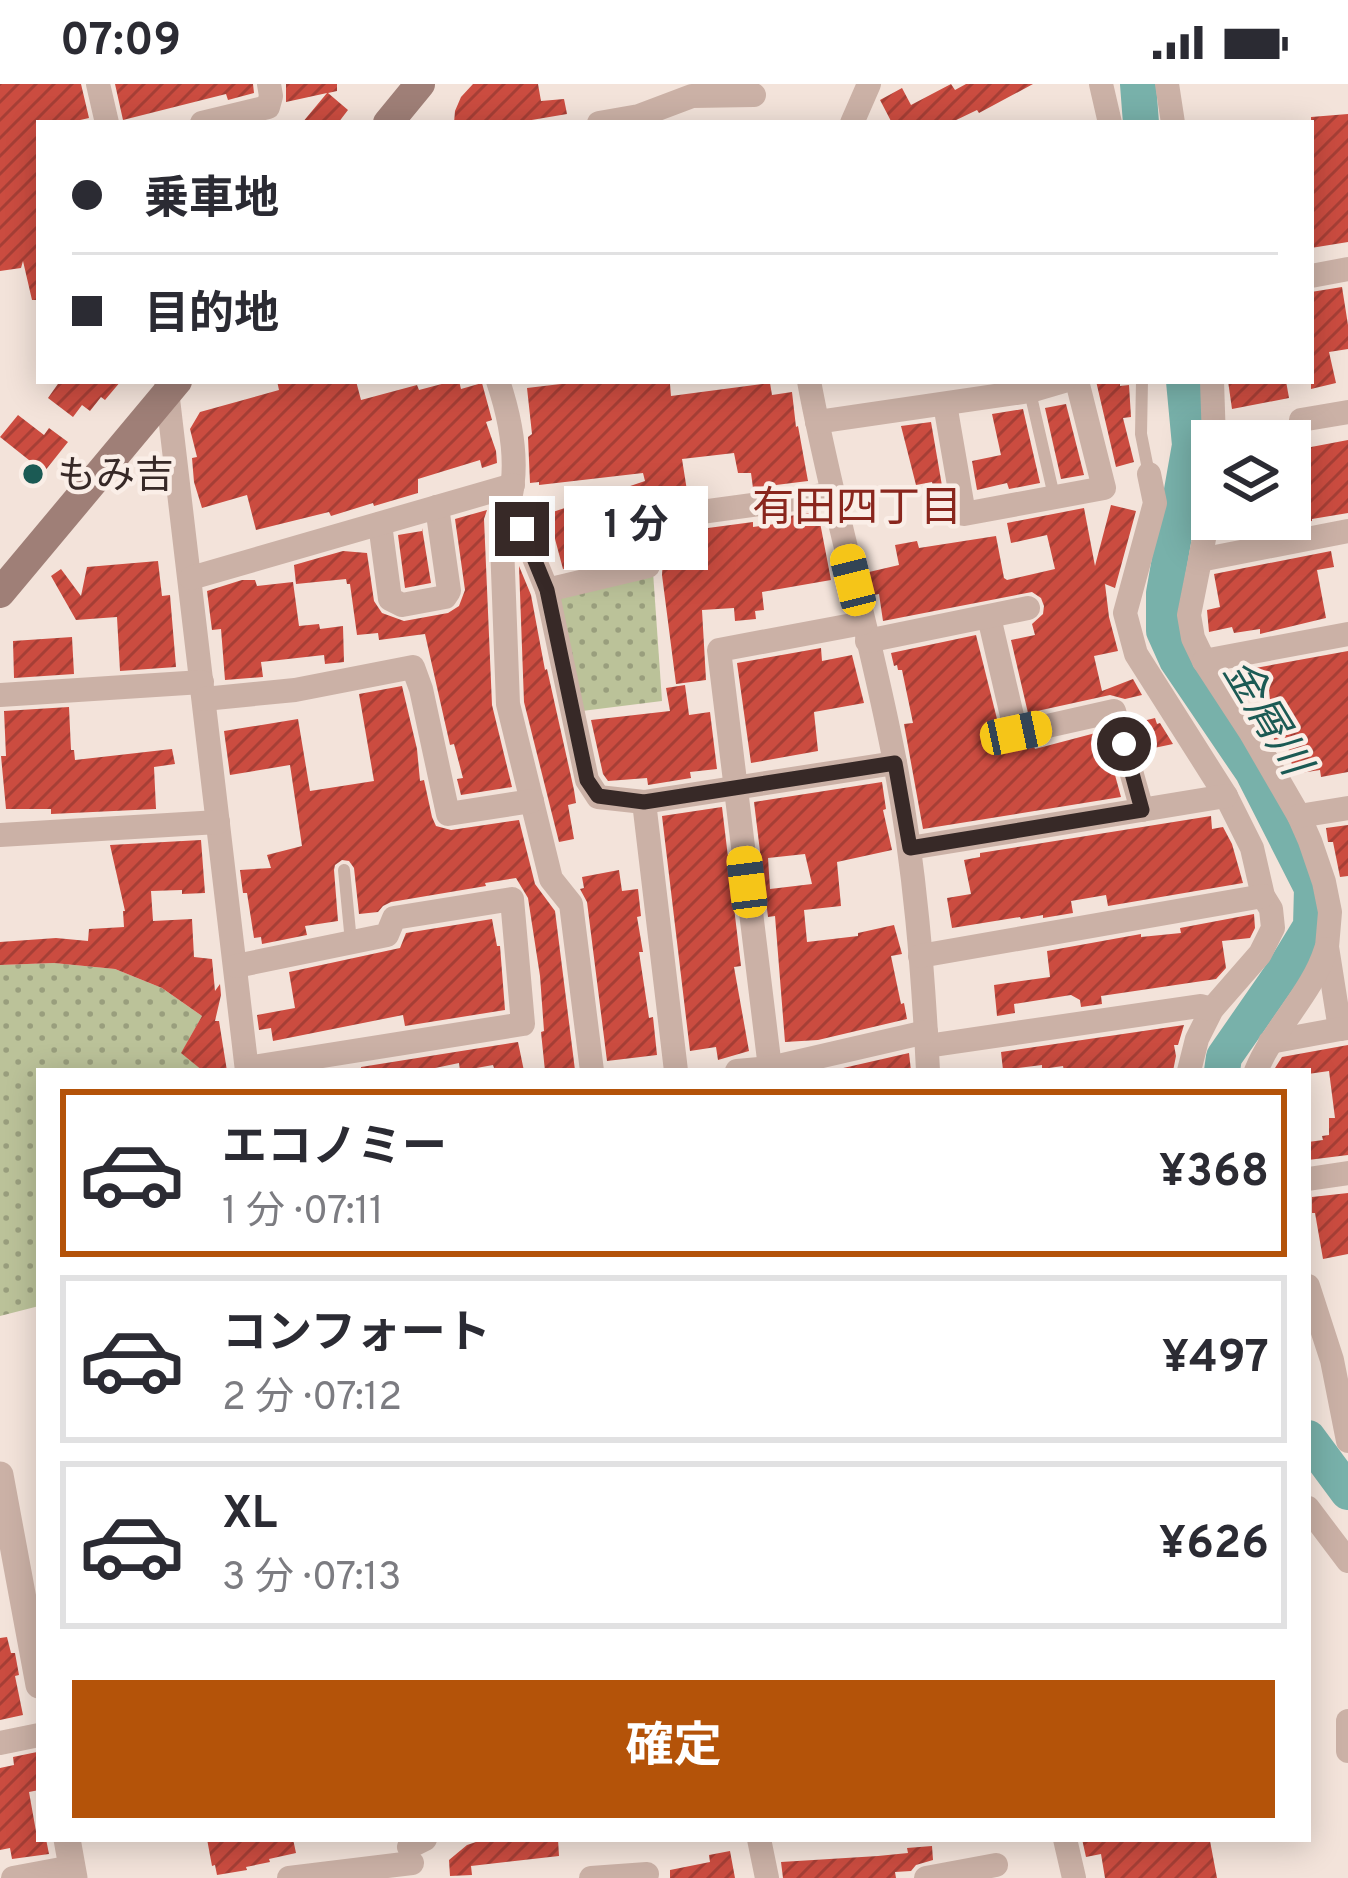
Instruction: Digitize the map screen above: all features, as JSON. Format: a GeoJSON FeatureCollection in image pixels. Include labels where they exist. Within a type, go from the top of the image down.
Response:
{"type":"FeatureCollection","features":[{"type":"Feature","properties":{"kind":"main road"},"geometry":{"type":"LineString","coordinates":[[400,119],[420,84]]}},
{"type":"Feature","properties":{"kind":"main road"},"geometry":{"type":"LineString","coordinates":[[0,592],[170,385]]}},
{"type":"Feature","properties":{"kind":"street"},"geometry":{"type":"LineString","coordinates":[[98,84],[106,120]]}},
{"type":"Feature","properties":{"kind":"street"},"geometry":{"type":"LineString","coordinates":[[853,120],[869,84]]}},
{"type":"Feature","properties":{"kind":"street"},"geometry":{"type":"LineString","coordinates":[[1101,84],[1109,120]]}},
{"type":"Feature","properties":{"kind":"street"},"geometry":{"type":"LineString","coordinates":[[1167,84],[1173,120]]}},
{"type":"Feature","properties":{"kind":"street"},"geometry":{"type":"LineString","coordinates":[[616,120],[692,96],[752,89],[758,120]]}},
{"type":"Feature","properties":{"kind":"street"},"geometry":{"type":"LineString","coordinates":[[214,120],[274,105]]}},
{"type":"Feature","properties":{"kind":"street"},"geometry":{"type":"LineString","coordinates":[[1314,275],[1348,269]]}},
{"type":"Feature","properties":{"kind":"street"},"geometry":{"type":"LineString","coordinates":[[499,384],[509,413],[512,492],[547,590],[587,780],[598,796],[644,802],[895,763]]}},
{"type":"Feature","properties":{"kind":"street"},"geometry":{"type":"LineString","coordinates":[[810,384],[910,848],[927,1050]]}},
{"type":"Feature","properties":{"kind":"street"},"geometry":{"type":"LineString","coordinates":[[817,422],[1054,384]]}},
{"type":"Feature","properties":{"kind":"street"},"geometry":{"type":"LineString","coordinates":[[944,404],[964,514],[1104,488],[1078,384]]}},
{"type":"Feature","properties":{"kind":"street"},"geometry":{"type":"LineString","coordinates":[[1212,384],[1213,420]]}},
{"type":"Feature","properties":{"kind":"street"},"geometry":{"type":"LineString","coordinates":[[170,385],[247,1068]]}},
{"type":"Feature","properties":{"kind":"street"},"geometry":{"type":"LineString","coordinates":[[1301,420],[1348,412]]}},
{"type":"Feature","properties":{"kind":"street"},"geometry":{"type":"LineString","coordinates":[[1149,474],[1155,503],[1125,613],[1136,654],[1226,796],[1252,848],[1273,928],[1260,954],[1212,1009],[1190,1068]]}},
{"type":"Feature","properties":{"kind":"street"},"geometry":{"type":"LineString","coordinates":[[191,578],[437,507],[512,492]]}},
{"type":"Feature","properties":{"kind":"street"},"geometry":{"type":"LineString","coordinates":[[512,492],[501,518],[508,704],[551,880],[571,904],[592,1068]]}},
{"type":"Feature","properties":{"kind":"street"},"geometry":{"type":"LineString","coordinates":[[547,590],[648,566],[648,534],[672,516],[831,494]]}},
{"type":"Feature","properties":{"kind":"street"},"geometry":{"type":"LineString","coordinates":[[380,524],[390,598],[402,604],[445,597],[449,590],[437,507]]}},
{"type":"Feature","properties":{"kind":"street"},"geometry":{"type":"LineString","coordinates":[[1200,560],[1347,539]]}},
{"type":"Feature","properties":{"kind":"street"},"geometry":{"type":"LineString","coordinates":[[1204,540],[1190,615],[1193,638],[1299,816],[1339,911],[1318,973],[1257,1068]]}},
{"type":"Feature","properties":{"kind":"street"},"geometry":{"type":"LineString","coordinates":[[1028,608],[989,617],[719,650],[770,1068],[927,1050],[1199,1006],[1212,1009]]}},
{"type":"Feature","properties":{"kind":"street"},"geometry":{"type":"LineString","coordinates":[[989,617],[1016,733],[1114,711],[1142,810]]}},
{"type":"Feature","properties":{"kind":"street"},"geometry":{"type":"LineString","coordinates":[[1204,661],[1348,634]]}},
{"type":"Feature","properties":{"kind":"street"},"geometry":{"type":"LineString","coordinates":[[0,695],[295,690],[412,667],[422,689],[448,814],[532,801]]}},
{"type":"Feature","properties":{"kind":"street"},"geometry":{"type":"LineString","coordinates":[[910,848],[1226,796]]}},
{"type":"Feature","properties":{"kind":"street"},"geometry":{"type":"LineString","coordinates":[[644,802],[676,1068]]}},
{"type":"Feature","properties":{"kind":"street"},"geometry":{"type":"LineString","coordinates":[[1299,816],[1348,808]]}},
{"type":"Feature","properties":{"kind":"street"},"geometry":{"type":"LineString","coordinates":[[0,835],[218,822]]}},
{"type":"Feature","properties":{"kind":"street"},"geometry":{"type":"LineString","coordinates":[[920,956],[1263,896]]}},
{"type":"Feature","properties":{"kind":"street"},"geometry":{"type":"LineString","coordinates":[[236,966],[387,935],[394,918],[512,899],[523,1024],[259,1068]]}},
{"type":"Feature","properties":{"kind":"street"},"geometry":{"type":"LineString","coordinates":[[1270,1042],[1344,1029],[1327,947]]}},
{"type":"Feature","properties":{"kind":"street"},"geometry":{"type":"LineString","coordinates":[[1311,1179],[1348,1173]]}},
{"type":"Feature","properties":{"kind":"street"},"geometry":{"type":"LineString","coordinates":[[1311,1297],[1348,1441]]}},
{"type":"Feature","properties":{"kind":"street"},"geometry":{"type":"LineString","coordinates":[[0,1475],[11,1599],[36,1676]]}},
{"type":"Feature","properties":{"kind":"street"},"geometry":{"type":"LineString","coordinates":[[1311,1512],[1348,1561]]}},
{"type":"Feature","properties":{"kind":"street"},"geometry":{"type":"LineString","coordinates":[[1348,1721],[1348,1751]]}},
{"type":"Feature","properties":{"kind":"street"},"geometry":{"type":"LineString","coordinates":[[0,1744],[36,1737]]}},
{"type":"Feature","properties":{"kind":"street"},"geometry":{"type":"LineString","coordinates":[[13,1878],[73,1873],[68,1842]]}},
{"type":"Feature","properties":{"kind":"street"},"geometry":{"type":"LineString","coordinates":[[759,1842],[767,1878]]}},
{"type":"Feature","properties":{"kind":"street"},"geometry":{"type":"LineString","coordinates":[[1066,1842],[1074,1878]]}},
{"type":"Feature","properties":{"kind":"street"},"geometry":{"type":"LineString","coordinates":[[289,1878],[414,1853]]}},
{"type":"Feature","properties":{"kind":"street"},"geometry":{"type":"LineString","coordinates":[[926,1878],[996,1865]]}},
{"type":"Feature","properties":{"kind":"street"},"geometry":{"type":"LineString","coordinates":[[591,1878],[646,1874]]}},
{"type":"Feature","properties":{"kind":"lane"},"geometry":{"type":"LineString","coordinates":[[1142,384],[1141,434],[1149,474]]}},
{"type":"Feature","properties":{"kind":"lane"},"geometry":{"type":"LineString","coordinates":[[1030,391],[1054,496]]}},
{"type":"Feature","properties":{"kind":"lane"},"geometry":{"type":"LineString","coordinates":[[344,870],[351,942]]}},
{"type":"Feature","properties":{"kind":"green space"},"geometry":{"type":"Polygon","coordinates":[[[653,572],[662,701],[582,711],[561,593],[653,572]]]}},
{"type":"Feature","properties":{"kind":"green space"},"geometry":{"type":"Polygon","coordinates":[[[54,963],[115,969],[162,988],[202,1016],[182,1052],[200,1068],[36,1068],[36,1307],[0,1316],[0,965],[54,963]]]}},
{"type":"Feature","properties":{"kind":"building"},"geometry":{"type":"Polygon","coordinates":[[[0,84],[81,84],[89,118],[36,120],[36,300],[32,300],[23,261],[21,268],[0,271],[0,84]]]}},
{"type":"Feature","properties":{"kind":"building"},"geometry":{"type":"Polygon","coordinates":[[[115,84],[253,84],[254,93],[228,100],[226,94],[123,120],[115,84]]]}},
{"type":"Feature","properties":{"kind":"building"},"geometry":{"type":"Polygon","coordinates":[[[286,84],[337,84],[337,91],[328,93],[348,110],[340,120],[304,120],[327,93],[286,102],[286,84]]]}},
{"type":"Feature","properties":{"kind":"building"},"geometry":{"type":"Polygon","coordinates":[[[473,84],[538,84],[541,101],[564,99],[567,114],[532,120],[454,120],[461,97],[473,84]]]}},
{"type":"Feature","properties":{"kind":"building"},"geometry":{"type":"Polygon","coordinates":[[[951,84],[955,90],[966,84],[1033,84],[956,120],[890,120],[880,100],[902,88],[911,105],[951,84]]]}},
{"type":"Feature","properties":{"kind":"building"},"geometry":{"type":"Polygon","coordinates":[[[1348,114],[1348,242],[1314,248],[1314,120],[1311,117],[1348,114]]]}},
{"type":"Feature","properties":{"kind":"building"},"geometry":{"type":"Polygon","coordinates":[[[1342,287],[1348,349],[1329,352],[1336,383],[1311,389],[1314,384],[1314,292],[1342,287]]]}},
{"type":"Feature","properties":{"kind":"building"},"geometry":{"type":"Polygon","coordinates":[[[58,384],[118,384],[90,411],[82,405],[73,417],[48,398],[58,384]]]}},
{"type":"Feature","properties":{"kind":"building"},"geometry":{"type":"Polygon","coordinates":[[[278,384],[357,384],[361,400],[417,385],[419,390],[442,384],[460,384],[461,389],[482,384],[497,463],[482,468],[480,460],[418,479],[418,493],[374,506],[256,530],[247,495],[202,508],[194,482],[192,458],[197,457],[190,429],[200,412],[279,390],[278,384]]]}},
{"type":"Feature","properties":{"kind":"building"},"geometry":{"type":"Polygon","coordinates":[[[670,384],[671,396],[770,384],[772,395],[792,392],[808,481],[753,488],[751,473],[738,473],[734,453],[682,459],[688,497],[663,502],[637,522],[632,553],[563,569],[555,539],[545,542],[535,518],[645,481],[643,473],[530,483],[527,388],[670,384]]]}},
{"type":"Feature","properties":{"kind":"building"},"geometry":{"type":"Polygon","coordinates":[[[1097,384],[1129,385],[1131,417],[1123,418],[1134,462],[1116,467],[1097,384]]]}},
{"type":"Feature","properties":{"kind":"building"},"geometry":{"type":"Polygon","coordinates":[[[1228,384],[1287,384],[1289,398],[1232,409],[1228,384]]]}},
{"type":"Feature","properties":{"kind":"building"},"geometry":{"type":"Polygon","coordinates":[[[1066,404],[1084,475],[1061,479],[1045,408],[1066,404]]]}},
{"type":"Feature","properties":{"kind":"building"},"geometry":{"type":"Polygon","coordinates":[[[1023,409],[1040,483],[1009,489],[1007,483],[977,490],[972,461],[1001,455],[992,414],[1023,409]]]}},
{"type":"Feature","properties":{"kind":"building"},"geometry":{"type":"Polygon","coordinates":[[[18,415],[44,435],[49,428],[68,442],[44,472],[0,437],[18,415]]]}},
{"type":"Feature","properties":{"kind":"building"},"geometry":{"type":"Polygon","coordinates":[[[931,422],[946,509],[938,511],[932,482],[916,485],[901,426],[931,422]]]}},
{"type":"Feature","properties":{"kind":"building"},"geometry":{"type":"Polygon","coordinates":[[[1348,440],[1348,513],[1311,521],[1311,447],[1348,440]]]}},
{"type":"Feature","properties":{"kind":"building"},"geometry":{"type":"Polygon","coordinates":[[[1111,505],[1136,511],[1115,588],[1105,584],[1118,651],[1094,656],[1102,691],[1133,679],[1142,695],[1125,699],[1110,695],[1028,713],[1011,640],[1035,635],[1032,624],[1043,614],[1044,606],[1032,592],[883,621],[869,572],[899,565],[895,545],[917,541],[919,548],[996,536],[1007,580],[1055,569],[1047,535],[1011,543],[1007,523],[1084,508],[1095,566],[1111,505]]]}},
{"type":"Feature","properties":{"kind":"building"},"geometry":{"type":"Polygon","coordinates":[[[487,510],[492,705],[512,787],[461,795],[457,779],[463,778],[454,744],[450,745],[425,634],[379,640],[378,633],[357,635],[346,579],[296,584],[294,565],[343,551],[367,553],[374,601],[382,613],[404,621],[448,613],[459,606],[465,590],[455,519],[487,510]]]}},
{"type":"Feature","properties":{"kind":"building"},"geometry":{"type":"Polygon","coordinates":[[[818,512],[831,580],[762,592],[764,610],[755,611],[756,619],[735,621],[734,608],[702,610],[706,680],[676,684],[662,575],[664,542],[678,532],[790,522],[789,516],[818,512]]]}},
{"type":"Feature","properties":{"kind":"building"},"geometry":{"type":"Polygon","coordinates":[[[422,528],[431,583],[405,588],[398,535],[422,528]]]}},
{"type":"Feature","properties":{"kind":"building"},"geometry":{"type":"Polygon","coordinates":[[[1331,551],[1334,567],[1317,570],[1326,618],[1260,634],[1260,629],[1234,633],[1232,627],[1209,632],[1207,610],[1220,607],[1214,574],[1331,551]]]}},
{"type":"Feature","properties":{"kind":"building"},"geometry":{"type":"Polygon","coordinates":[[[158,561],[162,596],[170,595],[176,667],[120,671],[117,617],[76,620],[51,576],[61,569],[81,596],[87,567],[158,561]]]}},
{"type":"Feature","properties":{"kind":"building"},"geometry":{"type":"Polygon","coordinates":[[[519,566],[531,595],[576,803],[568,805],[574,839],[559,842],[524,702],[519,566]]]}},
{"type":"Feature","properties":{"kind":"building"},"geometry":{"type":"Polygon","coordinates":[[[255,580],[257,586],[293,582],[299,626],[343,626],[344,662],[325,664],[324,655],[261,662],[263,677],[225,680],[221,629],[212,630],[207,591],[255,580]]]}},
{"type":"Feature","properties":{"kind":"building"},"geometry":{"type":"Polygon","coordinates":[[[976,635],[1003,743],[1012,749],[1035,749],[1103,731],[1121,797],[923,829],[904,724],[913,723],[902,670],[894,666],[891,653],[976,635]]]}},
{"type":"Feature","properties":{"kind":"building"},"geometry":{"type":"Polygon","coordinates":[[[72,637],[74,674],[14,678],[13,641],[72,637]]]}},
{"type":"Feature","properties":{"kind":"building"},"geometry":{"type":"Polygon","coordinates":[[[821,648],[822,661],[852,655],[864,703],[814,712],[818,751],[751,763],[737,663],[821,648]]]}},
{"type":"Feature","properties":{"kind":"building"},"geometry":{"type":"Polygon","coordinates":[[[1348,651],[1348,772],[1321,777],[1320,770],[1294,774],[1286,738],[1274,740],[1268,680],[1239,685],[1233,672],[1348,651]]]}},
{"type":"Feature","properties":{"kind":"building"},"geometry":{"type":"Polygon","coordinates":[[[685,685],[689,715],[710,712],[717,769],[648,785],[647,778],[608,781],[591,720],[670,711],[666,688],[685,685]]]}},
{"type":"Feature","properties":{"kind":"building"},"geometry":{"type":"Polygon","coordinates":[[[402,686],[420,781],[424,780],[436,826],[451,830],[519,820],[535,884],[555,911],[575,1068],[545,1068],[540,976],[528,898],[516,878],[391,902],[378,912],[359,914],[354,868],[342,860],[334,870],[338,921],[305,926],[307,935],[262,944],[261,937],[254,938],[240,870],[271,868],[267,855],[302,846],[290,765],[230,775],[224,731],[298,719],[310,791],[374,781],[359,694],[402,686]]]}},
{"type":"Feature","properties":{"kind":"building"},"geometry":{"type":"Polygon","coordinates":[[[69,707],[75,760],[172,749],[175,764],[154,767],[156,809],[51,814],[51,809],[6,809],[1,756],[6,756],[4,711],[69,707]]]}},
{"type":"Feature","properties":{"kind":"building"},"geometry":{"type":"Polygon","coordinates":[[[1155,718],[1173,744],[1141,746],[1135,723],[1155,718]]]}},
{"type":"Feature","properties":{"kind":"building"},"geometry":{"type":"Polygon","coordinates":[[[882,782],[892,850],[837,862],[841,906],[804,910],[807,942],[858,936],[894,925],[902,954],[891,956],[907,1019],[818,1040],[785,1042],[775,916],[768,917],[754,802],[882,782]],[[805,854],[768,858],[770,889],[812,884],[805,854]]]}},
{"type":"Feature","properties":{"kind":"building"},"geometry":{"type":"Polygon","coordinates":[[[722,807],[741,966],[734,967],[749,1051],[718,1060],[716,1047],[690,1051],[662,816],[722,807]]]}},
{"type":"Feature","properties":{"kind":"building"},"geometry":{"type":"Polygon","coordinates":[[[1211,816],[1212,829],[1223,827],[1232,844],[1243,883],[1108,906],[1106,895],[1071,901],[1073,913],[952,928],[947,898],[971,894],[964,860],[980,857],[980,853],[1211,816]]]}},
{"type":"Feature","properties":{"kind":"building"},"geometry":{"type":"Polygon","coordinates":[[[1348,825],[1348,876],[1340,877],[1326,828],[1348,825]]]}},
{"type":"Feature","properties":{"kind":"building"},"geometry":{"type":"Polygon","coordinates":[[[201,840],[205,893],[151,891],[153,921],[192,919],[194,957],[212,959],[215,991],[220,984],[215,1021],[219,1021],[227,1068],[199,1068],[181,1053],[202,1016],[162,988],[115,969],[54,963],[0,965],[0,942],[88,941],[89,929],[124,927],[125,911],[110,845],[201,840]]]}},
{"type":"Feature","properties":{"kind":"building"},"geometry":{"type":"Polygon","coordinates":[[[619,870],[622,891],[638,889],[643,952],[639,952],[657,1055],[607,1061],[587,902],[580,889],[584,888],[582,877],[619,870]]]}},
{"type":"Feature","properties":{"kind":"building"},"geometry":{"type":"Polygon","coordinates":[[[1254,914],[1250,938],[1222,941],[1226,968],[1216,979],[1101,996],[1102,1004],[1081,1007],[1080,1000],[1071,995],[1014,1004],[1015,1013],[997,1016],[994,985],[1050,977],[1047,951],[1141,934],[1181,933],[1180,928],[1254,914]]]}},
{"type":"Feature","properties":{"kind":"building"},"geometry":{"type":"Polygon","coordinates":[[[492,919],[500,946],[505,1010],[405,1026],[403,1015],[273,1041],[271,1028],[259,1030],[257,1015],[295,1008],[289,972],[400,948],[406,933],[492,919]]]}},
{"type":"Feature","properties":{"kind":"building"},"geometry":{"type":"Polygon","coordinates":[[[1184,1025],[1174,1045],[1174,1068],[1003,1068],[1001,1052],[1184,1025]]]}},
{"type":"Feature","properties":{"kind":"building"},"geometry":{"type":"Polygon","coordinates":[[[518,1042],[523,1068],[460,1068],[459,1063],[435,1068],[361,1067],[518,1042]]]}},
{"type":"Feature","properties":{"kind":"building"},"geometry":{"type":"Polygon","coordinates":[[[1348,1045],[1348,1155],[1311,1160],[1311,1142],[1329,1135],[1329,1118],[1335,1118],[1329,1071],[1275,1068],[1282,1057],[1348,1045]]]}},
{"type":"Feature","properties":{"kind":"building"},"geometry":{"type":"Polygon","coordinates":[[[909,1053],[911,1068],[843,1068],[909,1053]]]}},
{"type":"Feature","properties":{"kind":"building"},"geometry":{"type":"Polygon","coordinates":[[[1348,1193],[1348,1254],[1323,1259],[1312,1197],[1348,1193]]]}},
{"type":"Feature","properties":{"kind":"building"},"geometry":{"type":"Polygon","coordinates":[[[7,1637],[15,1653],[23,1715],[0,1720],[0,1638],[7,1637]]]}},
{"type":"Feature","properties":{"kind":"building"},"geometry":{"type":"Polygon","coordinates":[[[36,1752],[36,1791],[29,1792],[36,1842],[47,1842],[49,1854],[12,1859],[10,1848],[0,1850],[0,1768],[14,1765],[13,1757],[36,1752]]]}},
{"type":"Feature","properties":{"kind":"building"},"geometry":{"type":"Polygon","coordinates":[[[208,1842],[294,1842],[296,1853],[247,1870],[217,1875],[208,1842]]]}},
{"type":"Feature","properties":{"kind":"building"},"geometry":{"type":"Polygon","coordinates":[[[558,1842],[559,1856],[471,1866],[472,1875],[450,1876],[449,1860],[467,1845],[558,1842]]]}},
{"type":"Feature","properties":{"kind":"building"},"geometry":{"type":"Polygon","coordinates":[[[1083,1842],[1210,1842],[1217,1878],[1105,1878],[1101,1854],[1086,1857],[1083,1842]]]}},
{"type":"Feature","properties":{"kind":"building"},"geometry":{"type":"Polygon","coordinates":[[[932,1846],[933,1860],[911,1871],[895,1872],[896,1878],[783,1878],[781,1862],[908,1853],[907,1848],[932,1846]]]}},
{"type":"Feature","properties":{"kind":"building"},"geometry":{"type":"Polygon","coordinates":[[[730,1851],[735,1878],[670,1878],[670,1870],[710,1862],[709,1855],[730,1851]]]}},
{"type":"Feature","properties":{"kind":"waterway","name":"金屑川"},"geometry":{"type":"LineString","coordinates":[[1138,84],[1141,120]]}},
{"type":"Feature","properties":{"kind":"waterway","name":"金屑川"},"geometry":{"type":"LineString","coordinates":[[1184,384],[1190,445],[1164,593],[1164,631],[1177,660],[1253,772],[1312,888],[1311,926],[1224,1057],[1222,1068]]}},
{"type":"Feature","properties":{"kind":"waterway","name":"金屑川"},"geometry":{"type":"LineString","coordinates":[[1311,1442],[1348,1492]]}},
{"type":"Feature","properties":{"kind":"place","name":"もみ吉"},"geometry":{"type":"Point","coordinates":[33,474]}},
{"type":"Feature","properties":{"kind":"district","name":"有田四丁目"},"geometry":{"type":"Point","coordinates":[857,506]}},
{"type":"Feature","properties":{"kind":"route"},"geometry":{"type":"LineString","coordinates":[[522,529],[547,590],[587,780],[598,796],[644,802],[895,763],[910,848],[1142,810],[1124,744]]}}]}
